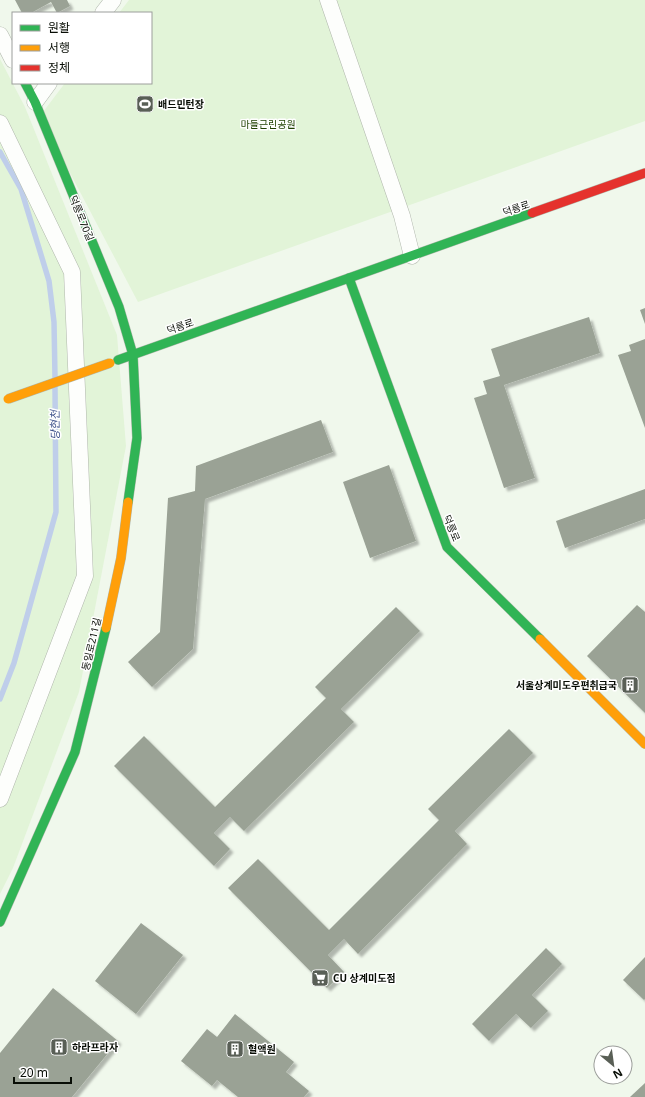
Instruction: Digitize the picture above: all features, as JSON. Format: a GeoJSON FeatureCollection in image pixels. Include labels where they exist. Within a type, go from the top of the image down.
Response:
{"type":"FeatureCollection","features":[{"type":"Feature","properties":{"kind":"street"},"geometry":{"type":"LineString","coordinates":[[104,12],[113,0]]}},
{"type":"Feature","properties":{"kind":"street"},"geometry":{"type":"LineString","coordinates":[[328,0],[402,216],[412,256]]}},
{"type":"Feature","properties":{"kind":"street"},"geometry":{"type":"LineString","coordinates":[[0,35],[12,58]]}},
{"type":"Feature","properties":{"kind":"street","name":"덕릉로70길"},"geometry":{"type":"LineString","coordinates":[[26,84],[35,102],[119,307],[132,355]]}},
{"type":"Feature","properties":{"kind":"street"},"geometry":{"type":"LineString","coordinates":[[35,102],[49,84]]}},
{"type":"Feature","properties":{"kind":"street"},"geometry":{"type":"LineString","coordinates":[[0,123],[72,272],[85,576],[0,798]]}},
{"type":"Feature","properties":{"kind":"street","name":"덕릉로"},"geometry":{"type":"LineString","coordinates":[[4,400],[645,173]]}},
{"type":"Feature","properties":{"kind":"street","name":"덕릉로"},"geometry":{"type":"LineString","coordinates":[[349,278],[447,547],[645,744]]}},
{"type":"Feature","properties":{"kind":"street","name":"동일로211길"},"geometry":{"type":"LineString","coordinates":[[0,922],[76,752],[104,639],[121,558],[137,438],[132,355]]}},
{"type":"Feature","properties":{"kind":"green space","name":"마들근린공원"},"geometry":{"type":"Polygon","coordinates":[[[129,0],[645,0],[645,121],[138,302],[40,116],[64,84],[152,84],[152,12],[120,12],[129,0]]]}},
{"type":"Feature","properties":{"kind":"green space"},"geometry":{"type":"Polygon","coordinates":[[[0,59],[25,107],[117,335],[126,446],[79,692],[13,868],[0,894],[0,59]]]}},
{"type":"Feature","properties":{"kind":"building"},"geometry":{"type":"Polygon","coordinates":[[[15,0],[67,0],[70,6],[56,12],[51,2],[33,12],[21,12],[15,0]]]}},
{"type":"Feature","properties":{"kind":"building"},"geometry":{"type":"Polygon","coordinates":[[[645,308],[645,324],[640,310],[645,308]]]}},
{"type":"Feature","properties":{"kind":"building"},"geometry":{"type":"Polygon","coordinates":[[[589,317],[600,353],[504,385],[535,478],[504,488],[474,398],[487,394],[483,381],[500,376],[491,349],[589,317]]]}},
{"type":"Feature","properties":{"kind":"building"},"geometry":{"type":"Polygon","coordinates":[[[645,339],[645,428],[618,355],[631,351],[629,345],[645,339]]]}},
{"type":"Feature","properties":{"kind":"building"},"geometry":{"type":"Polygon","coordinates":[[[321,420],[333,452],[205,499],[193,649],[152,687],[128,662],[160,632],[168,498],[195,491],[196,466],[321,420]]]}},
{"type":"Feature","properties":{"kind":"building"},"geometry":{"type":"Polygon","coordinates":[[[389,465],[416,541],[370,558],[343,482],[389,465]]]}},
{"type":"Feature","properties":{"kind":"building"},"geometry":{"type":"Polygon","coordinates":[[[645,489],[645,519],[565,548],[556,521],[645,489]]]}},
{"type":"Feature","properties":{"kind":"building","name":"서울상계미도우편취급국"},"geometry":{"type":"Polygon","coordinates":[[[637,605],[645,612],[645,713],[587,656],[637,605]]]}},
{"type":"Feature","properties":{"kind":"building"},"geometry":{"type":"Polygon","coordinates":[[[396,607],[420,631],[341,709],[354,722],[244,831],[230,817],[214,833],[230,849],[214,866],[114,766],[144,736],[215,807],[326,698],[315,687],[396,607]]]}},
{"type":"Feature","properties":{"kind":"building"},"geometry":{"type":"Polygon","coordinates":[[[509,729],[533,753],[455,831],[467,844],[358,954],[344,939],[328,955],[344,972],[327,988],[228,888],[258,859],[329,930],[439,820],[428,809],[509,729]]]}},
{"type":"Feature","properties":{"kind":"building"},"geometry":{"type":"Polygon","coordinates":[[[141,923],[183,955],[136,1014],[95,981],[141,923]]]}},
{"type":"Feature","properties":{"kind":"building"},"geometry":{"type":"Polygon","coordinates":[[[546,948],[562,964],[532,995],[548,1011],[531,1028],[516,1014],[489,1041],[472,1024],[546,948]]]}},
{"type":"Feature","properties":{"kind":"building"},"geometry":{"type":"Polygon","coordinates":[[[645,957],[645,999],[644,1000],[623,980],[645,957]]]}},
{"type":"Feature","properties":{"kind":"building","name":"하라프라자"},"geometry":{"type":"Polygon","coordinates":[[[53,988],[118,1041],[72,1097],[0,1097],[0,1053],[53,988]]]}},
{"type":"Feature","properties":{"kind":"building","name":"혈액원"},"geometry":{"type":"Polygon","coordinates":[[[235,1014],[294,1062],[286,1072],[309,1091],[304,1097],[238,1097],[217,1080],[212,1086],[181,1061],[207,1029],[217,1037],[235,1014]]]}},
{"type":"Feature","properties":{"kind":"building"},"geometry":{"type":"Polygon","coordinates":[[[645,1083],[645,1097],[630,1097],[645,1083]]]}},
{"type":"Feature","properties":{"kind":"waterway","name":"당현천"},"geometry":{"type":"LineString","coordinates":[[0,152],[21,189],[49,281],[54,322],[55,377]]}},
{"type":"Feature","properties":{"kind":"waterway","name":"당현천"},"geometry":{"type":"LineString","coordinates":[[0,699],[14,663],[56,512],[55,388]]}},
{"type":"Feature","properties":{"kind":"traffic: fast"},"geometry":{"type":"LineString","coordinates":[[26,84],[35,102],[119,307],[133,355],[137,438],[128,502]]}},
{"type":"Feature","properties":{"kind":"traffic: fast"},"geometry":{"type":"LineString","coordinates":[[118,360],[532,213]]}},
{"type":"Feature","properties":{"kind":"traffic: fast"},"geometry":{"type":"LineString","coordinates":[[349,278],[447,547],[540,639]]}},
{"type":"Feature","properties":{"kind":"traffic: fast"},"geometry":{"type":"LineString","coordinates":[[0,922],[75,752],[106,628]]}},
{"type":"Feature","properties":{"kind":"traffic: slow"},"geometry":{"type":"LineString","coordinates":[[8,399],[110,363]]}},
{"type":"Feature","properties":{"kind":"traffic: slow"},"geometry":{"type":"LineString","coordinates":[[106,628],[121,558],[128,502]]}},
{"type":"Feature","properties":{"kind":"traffic: slow"},"geometry":{"type":"LineString","coordinates":[[540,639],[645,744]]}},
{"type":"Feature","properties":{"kind":"traffic: jam"},"geometry":{"type":"LineString","coordinates":[[532,213],[645,173]]}},
{"type":"Feature","properties":{"kind":"place","name":"배드민턴장"},"geometry":{"type":"Point","coordinates":[145,104]}},
{"type":"Feature","properties":{"kind":"place","name":"서울상계미도우편취급국"},"geometry":{"type":"Point","coordinates":[630,685]}},
{"type":"Feature","properties":{"kind":"place","name":"CU 상계미도점"},"geometry":{"type":"Point","coordinates":[320,978]}},
{"type":"Feature","properties":{"kind":"place","name":"하라프라자"},"geometry":{"type":"Point","coordinates":[59,1047]}},
{"type":"Feature","properties":{"kind":"place","name":"혈액원"},"geometry":{"type":"Point","coordinates":[235,1049]}}]}
